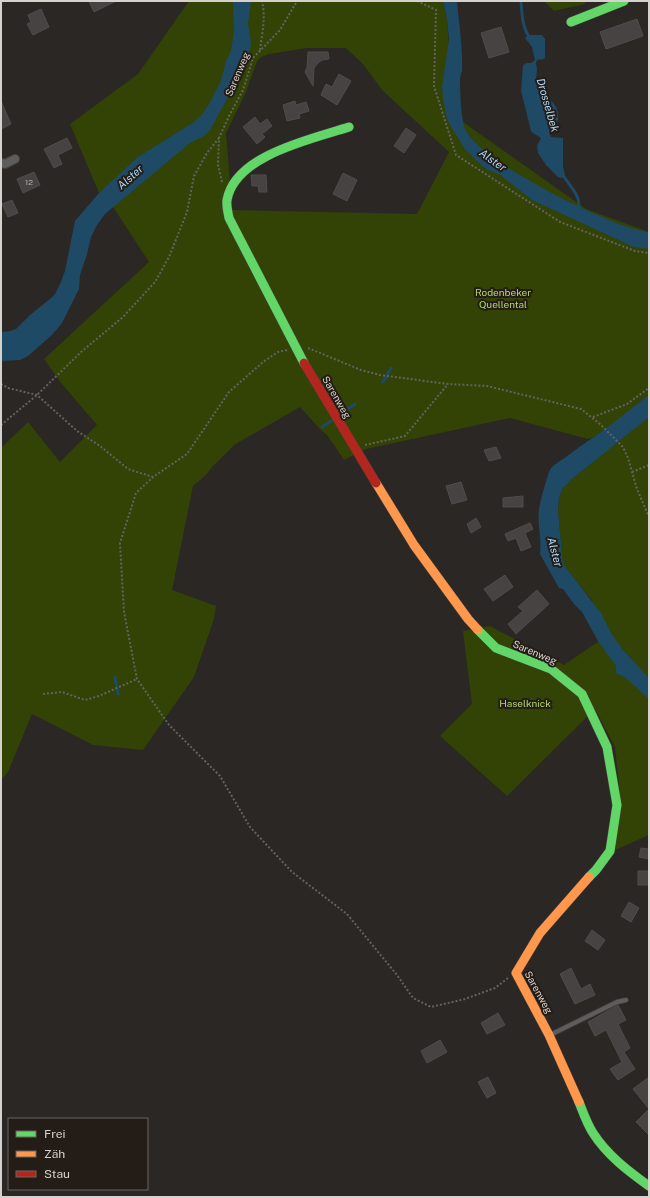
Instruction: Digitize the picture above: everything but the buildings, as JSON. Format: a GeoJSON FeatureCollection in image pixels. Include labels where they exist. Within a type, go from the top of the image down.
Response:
{"type":"FeatureCollection","features":[{"type":"Feature","properties":{"kind":"street"},"geometry":{"type":"LineString","coordinates":[[571,22],[624,1]]}},
{"type":"Feature","properties":{"kind":"street"},"geometry":{"type":"LineString","coordinates":[[226,200],[233,182],[239,174],[259,160],[277,151],[349,127]]}},
{"type":"Feature","properties":{"kind":"street"},"geometry":{"type":"LineString","coordinates":[[1,164],[5,164],[15,159]]}},
{"type":"Feature","properties":{"kind":"street","name":"Sarenweg"},"geometry":{"type":"LineString","coordinates":[[226,200],[229,218],[295,347],[336,418],[414,544],[468,619],[496,648],[551,669],[582,694],[607,747],[617,805],[610,851],[596,870],[580,886],[540,933],[516,973],[549,1035],[592,1132],[626,1169],[649,1186]]}},
{"type":"Feature","properties":{"kind":"lane"},"geometry":{"type":"LineString","coordinates":[[549,1035],[617,1002],[626,1000]]}},
{"type":"Feature","properties":{"kind":"path","name":"Sarenweg"},"geometry":{"type":"LineString","coordinates":[[226,200],[218,165],[219,138],[243,90],[253,58],[260,51],[264,22],[264,7],[262,1]]}},
{"type":"Feature","properties":{"kind":"path"},"geometry":{"type":"LineString","coordinates":[[260,51],[280,30],[297,1]]}},
{"type":"Feature","properties":{"kind":"path"},"geometry":{"type":"LineString","coordinates":[[417,1],[436,10],[434,86],[456,155],[560,222],[635,251],[649,253]]}},
{"type":"Feature","properties":{"kind":"path"},"geometry":{"type":"LineString","coordinates":[[1,425],[37,395],[81,352],[123,317],[155,282],[169,257],[186,212],[194,176],[207,153],[219,138]]}},
{"type":"Feature","properties":{"kind":"path"},"geometry":{"type":"LineString","coordinates":[[516,973],[495,988],[465,999],[430,1007],[413,998],[397,975],[347,914],[292,872],[250,827],[220,776],[169,725],[137,679],[124,612],[120,543],[136,493],[153,477],[186,454],[229,392],[263,362],[278,352],[304,346],[361,370],[380,375],[448,384],[488,386],[581,409],[593,417],[623,447],[632,472],[636,489],[649,517]]}},
{"type":"Feature","properties":{"kind":"path"},"geometry":{"type":"LineString","coordinates":[[1,384],[8,388],[37,395],[77,431],[100,446],[128,469],[153,477]]}},
{"type":"Feature","properties":{"kind":"path"},"geometry":{"type":"LineString","coordinates":[[354,447],[405,436],[448,384]]}},
{"type":"Feature","properties":{"kind":"path"},"geometry":{"type":"LineString","coordinates":[[593,417],[626,404],[649,388]]}},
{"type":"Feature","properties":{"kind":"path"},"geometry":{"type":"LineString","coordinates":[[632,472],[649,465]]}},
{"type":"Feature","properties":{"kind":"path"},"geometry":{"type":"LineString","coordinates":[[43,694],[62,692],[85,700],[99,696],[137,679]]}},
{"type":"Feature","properties":{"kind":"green space","name":"Rodenbeker Quellental"},"geometry":{"type":"Polygon","coordinates":[[[189,1],[443,1],[447,19],[449,47],[463,122],[586,209],[649,232],[649,835],[615,850],[621,804],[615,747],[595,709],[507,796],[440,736],[472,704],[463,631],[490,626],[564,665],[611,633],[591,599],[563,565],[558,511],[559,497],[563,488],[572,479],[645,419],[588,439],[510,418],[366,449],[344,460],[328,436],[300,407],[234,445],[207,474],[193,486],[172,590],[216,606],[214,619],[194,677],[143,750],[93,745],[32,714],[8,772],[1,780],[1,448],[28,422],[60,462],[97,425],[61,383],[44,359],[149,262],[113,207],[99,193],[70,124],[138,74],[189,1]],[[307,48],[269,54],[261,57],[257,61],[246,92],[226,133],[232,210],[417,214],[449,152],[382,90],[363,64],[346,48],[307,48]]]}},
{"type":"Feature","properties":{"kind":"green space"},"geometry":{"type":"Polygon","coordinates":[[[544,1],[585,1],[585,4],[554,11],[544,1]]]}},
{"type":"Feature","properties":{"kind":"water","name":"Alster"},"geometry":{"type":"Polygon","coordinates":[[[233,1],[251,1],[248,24],[251,42],[250,50],[233,88],[210,130],[204,136],[190,143],[105,214],[91,237],[80,275],[79,289],[62,323],[52,335],[28,356],[20,360],[1,361],[1,331],[3,332],[16,329],[55,294],[65,271],[75,221],[99,193],[138,157],[194,122],[201,116],[208,106],[221,81],[226,61],[231,51],[234,31],[233,1]]]}},
{"type":"Feature","properties":{"kind":"water","name":"Alster"},"geometry":{"type":"Polygon","coordinates":[[[443,1],[457,1],[462,54],[462,71],[460,77],[461,98],[463,121],[466,131],[477,144],[497,160],[550,192],[607,219],[631,228],[649,232],[649,249],[634,247],[532,200],[499,174],[482,166],[465,149],[450,125],[446,115],[443,99],[442,86],[449,40],[447,19],[443,1]]]}},
{"type":"Feature","properties":{"kind":"water"},"geometry":{"type":"Polygon","coordinates":[[[528,35],[542,35],[545,39],[545,57],[544,59],[537,60],[536,79],[541,83],[545,97],[554,104],[558,112],[558,120],[549,132],[551,137],[563,138],[563,166],[565,176],[562,178],[558,177],[546,165],[538,153],[537,146],[541,138],[531,131],[521,91],[523,65],[531,63],[535,60],[532,47],[525,38],[528,35]]]}},
{"type":"Feature","properties":{"kind":"water","name":"Alster"},"geometry":{"type":"Polygon","coordinates":[[[649,395],[649,417],[572,479],[563,488],[559,497],[558,511],[563,564],[601,613],[611,633],[623,650],[649,678],[649,699],[626,678],[616,673],[616,666],[598,641],[582,612],[563,589],[559,588],[540,554],[539,515],[544,487],[551,468],[649,395]]]}},
{"type":"Feature","properties":{"kind":"waterway","name":"Drosselbek"},"geometry":{"type":"LineString","coordinates":[[521,1],[522,15],[529,37]]}},
{"type":"Feature","properties":{"kind":"waterway","name":"Drosselbek"},"geometry":{"type":"LineString","coordinates":[[563,175],[578,199],[579,208]]}},
{"type":"Feature","properties":{"kind":"waterway"},"geometry":{"type":"LineString","coordinates":[[383,382],[391,368]]}},
{"type":"Feature","properties":{"kind":"waterway"},"geometry":{"type":"LineString","coordinates":[[338,415],[355,404]]}},
{"type":"Feature","properties":{"kind":"waterway"},"geometry":{"type":"LineString","coordinates":[[322,427],[334,419]]}},
{"type":"Feature","properties":{"kind":"waterway"},"geometry":{"type":"LineString","coordinates":[[115,677],[118,694]]}},
{"type":"Feature","properties":{"kind":"traffic: fast"},"geometry":{"type":"LineString","coordinates":[[571,22],[624,1]]}},
{"type":"Feature","properties":{"kind":"traffic: fast"},"geometry":{"type":"LineString","coordinates":[[304,363],[229,218],[227,200],[233,184],[244,171],[259,160],[277,151],[315,137],[349,127]]}},
{"type":"Feature","properties":{"kind":"traffic: fast"},"geometry":{"type":"LineString","coordinates":[[478,630],[496,648],[551,669],[582,694],[607,747],[617,805],[610,851],[589,877]]}},
{"type":"Feature","properties":{"kind":"traffic: fast"},"geometry":{"type":"LineString","coordinates":[[579,1102],[585,1118],[599,1141],[611,1155],[649,1186]]}},
{"type":"Feature","properties":{"kind":"traffic: slow"},"geometry":{"type":"LineString","coordinates":[[376,483],[414,545],[468,619],[478,630]]}},
{"type":"Feature","properties":{"kind":"traffic: slow"},"geometry":{"type":"LineString","coordinates":[[579,1102],[549,1035],[516,973],[540,933],[589,877]]}},
{"type":"Feature","properties":{"kind":"traffic: jam"},"geometry":{"type":"LineString","coordinates":[[304,363],[376,483]]}},
{"type":"Feature","properties":{"kind":"park label","name":"Haselknick"},"geometry":{"type":"Point","coordinates":[525,703]}}]}
